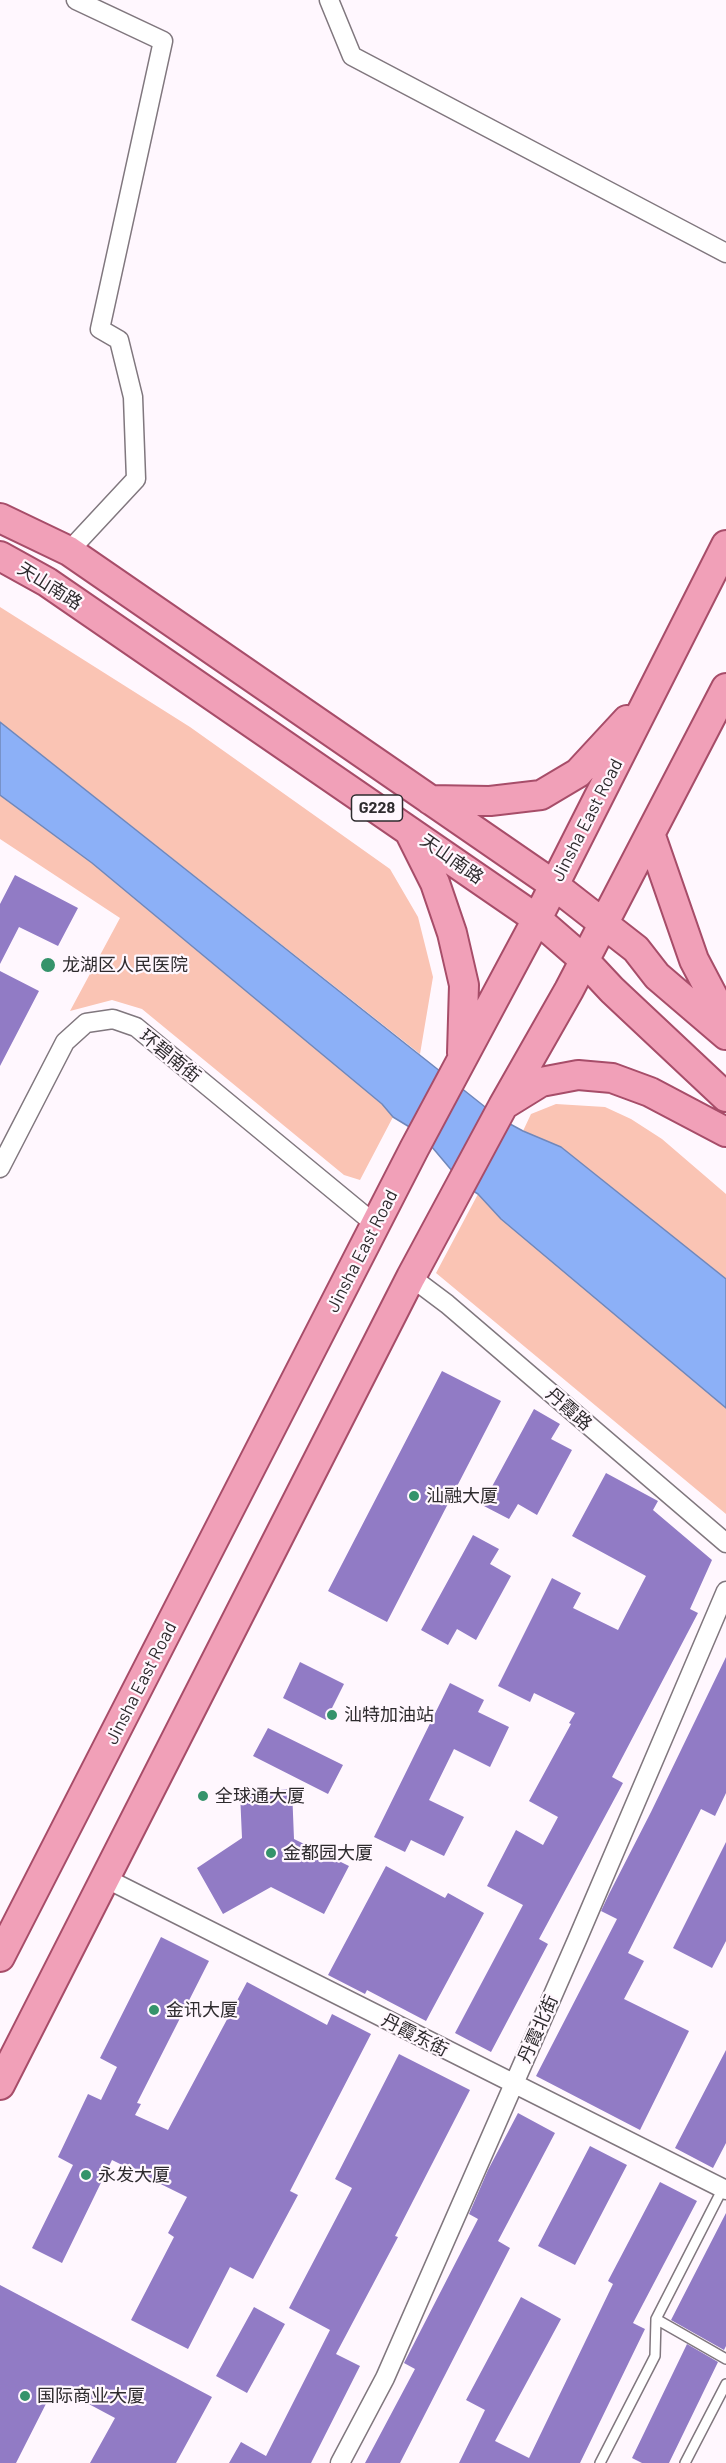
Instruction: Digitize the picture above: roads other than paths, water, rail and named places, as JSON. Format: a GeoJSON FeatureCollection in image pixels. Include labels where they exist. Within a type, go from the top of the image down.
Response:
{"type":"FeatureCollection","features":[{"type":"Feature","properties":{"kind":"main road","name":"天山南路"},"geometry":{"type":"LineString","coordinates":[[0,518],[69,551],[554,885],[636,949],[657,976],[726,1035]]}},
{"type":"Feature","properties":{"kind":"main road","name":"Jinsha East Road"},"geometry":{"type":"LineString","coordinates":[[0,1957],[414,1149],[537,919],[726,545]]}},
{"type":"Feature","properties":{"kind":"main road","name":"天山南路"},"geometry":{"type":"LineString","coordinates":[[0,556],[47,582],[537,919],[584,959],[612,990],[726,1097]]}},
{"type":"Feature","properties":{"kind":"main road"},"geometry":{"type":"LineString","coordinates":[[0,2085],[411,1277],[503,1106],[559,1009],[726,688]]}},
{"type":"Feature","properties":{"kind":"main road"},"geometry":{"type":"LineString","coordinates":[[430,800],[490,801],[541,795],[578,773],[651,694]]}},
{"type":"Feature","properties":{"kind":"main road"},"geometry":{"type":"LineString","coordinates":[[408,829],[435,883],[455,943],[464,985],[459,1065]]}},
{"type":"Feature","properties":{"kind":"main road"},"geometry":{"type":"LineString","coordinates":[[651,836],[694,960],[726,1021]]}},
{"type":"Feature","properties":{"kind":"main road"},"geometry":{"type":"LineString","coordinates":[[503,1106],[541,1082],[578,1075],[612,1078],[650,1092],[726,1132]]}},
{"type":"Feature","properties":{"kind":"street"},"geometry":{"type":"LineString","coordinates":[[69,551],[136,479],[133,398],[125,363],[119,340],[100,329],[163,41],[76,0]]}},
{"type":"Feature","properties":{"kind":"street"},"geometry":{"type":"LineString","coordinates":[[329,0],[352,56],[726,254]]}},
{"type":"Feature","properties":{"kind":"street","name":"环碧南街"},"geometry":{"type":"LineString","coordinates":[[0,1168],[65,1042],[86,1023],[112,1019],[136,1027],[376,1225]]}},
{"type":"Feature","properties":{"kind":"street","name":"丹霞路"},"geometry":{"type":"LineString","coordinates":[[411,1277],[447,1304],[726,1543]]}},
{"type":"Feature","properties":{"kind":"street","name":"丹霞北街"},"geometry":{"type":"LineString","coordinates":[[340,2463],[385,2378],[726,1591]]}},
{"type":"Feature","properties":{"kind":"street","name":"丹霞东街"},"geometry":{"type":"LineString","coordinates":[[105,1878],[513,2085],[725,2186]]}},
{"type":"Feature","properties":{"kind":"lane"},"geometry":{"type":"LineString","coordinates":[[600,2463],[655,2356],[656,2319],[725,2186]]}},
{"type":"Feature","properties":{"kind":"lane"},"geometry":{"type":"LineString","coordinates":[[656,2319],[726,2359]]}},
{"type":"Feature","properties":{"kind":"lane"},"geometry":{"type":"LineString","coordinates":[[685,2463],[726,2384]]}},
{"type":"Feature","properties":{"kind":"water"},"geometry":{"type":"Polygon","coordinates":[[[0,722],[499,1118],[561,1147],[726,1279],[726,1408],[501,1219],[478,1194],[464,1185],[421,1134],[393,1117],[382,1104],[92,863],[0,795],[0,722]]]}},
{"type":"Feature","properties":{"kind":"place","name":"龙湖区人民医院"},"geometry":{"type":"Point","coordinates":[48,965]}},
{"type":"Feature","properties":{"kind":"place","name":"汕融大厦"},"geometry":{"type":"Point","coordinates":[414,1496]}},
{"type":"Feature","properties":{"kind":"place","name":"汕特加油站"},"geometry":{"type":"Point","coordinates":[332,1715]}},
{"type":"Feature","properties":{"kind":"place","name":"全球通大厦"},"geometry":{"type":"Point","coordinates":[203,1796]}},
{"type":"Feature","properties":{"kind":"place","name":"金都园大厦"},"geometry":{"type":"Point","coordinates":[271,1853]}},
{"type":"Feature","properties":{"kind":"place","name":"金讯大厦"},"geometry":{"type":"Point","coordinates":[154,2010]}},
{"type":"Feature","properties":{"kind":"place","name":"永发大厦"},"geometry":{"type":"Point","coordinates":[86,2175]}},
{"type":"Feature","properties":{"kind":"place","name":"国际商业大厦"},"geometry":{"type":"Point","coordinates":[25,2396]}}]}
